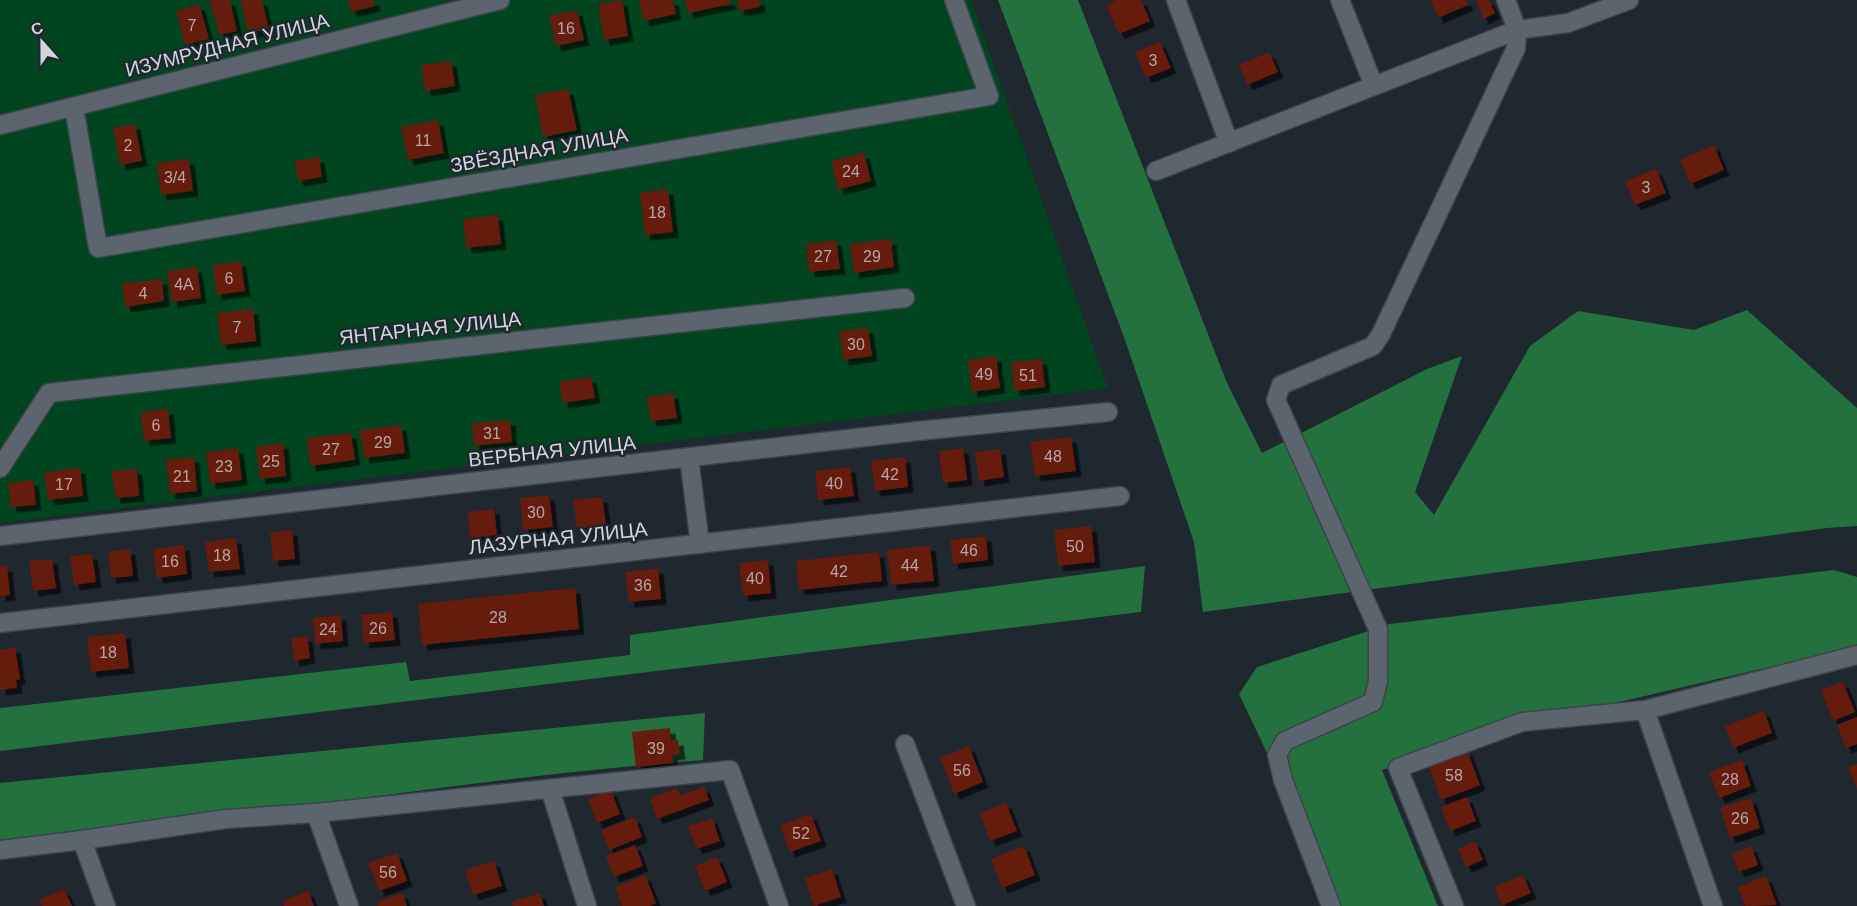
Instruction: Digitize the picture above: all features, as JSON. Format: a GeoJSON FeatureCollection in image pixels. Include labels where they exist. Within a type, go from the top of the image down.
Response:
{"type":"FeatureCollection","features":[{"type":"Feature","properties":{"kind":"street","name":"ИЗУМРУДНАЯ УЛИЦА"},"geometry":{"type":"LineString","coordinates":[[0,125],[500,0]]}},
{"type":"Feature","properties":{"kind":"street","name":"ЗВЁЗДНАЯ УЛИЦА"},"geometry":{"type":"LineString","coordinates":[[74,107],[98,249],[988,96],[954,0]]}},
{"type":"Feature","properties":{"kind":"street"},"geometry":{"type":"LineString","coordinates":[[1176,0],[1229,142]]}},
{"type":"Feature","properties":{"kind":"street"},"geometry":{"type":"LineString","coordinates":[[1340,0],[1374,86]]}},
{"type":"Feature","properties":{"kind":"street"},"geometry":{"type":"LineString","coordinates":[[1331,906],[1283,780],[1277,755],[1285,741],[1373,702],[1378,681],[1377,629],[1276,400],[1281,386],[1373,346],[1377,340],[1516,48],[1517,30],[1506,0]]}},
{"type":"Feature","properties":{"kind":"street"},"geometry":{"type":"LineString","coordinates":[[1156,171],[1517,30],[1568,23],[1629,0]]}},
{"type":"Feature","properties":{"kind":"street","name":"ЯНТАРНАЯ УЛИЦА"},"geometry":{"type":"LineString","coordinates":[[0,468],[49,393],[905,298]]}},
{"type":"Feature","properties":{"kind":"street","name":"ВЕРБНАЯ УЛИЦА"},"geometry":{"type":"LineString","coordinates":[[0,536],[1108,412]]}},
{"type":"Feature","properties":{"kind":"street"},"geometry":{"type":"LineString","coordinates":[[689,458],[700,544]]}},
{"type":"Feature","properties":{"kind":"street","name":"ЛАЗУРНАЯ УЛИЦА"},"geometry":{"type":"LineString","coordinates":[[0,623],[1120,496]]}},
{"type":"Feature","properties":{"kind":"street"},"geometry":{"type":"LineString","coordinates":[[1454,906],[1398,768],[1522,722],[1645,711],[1857,655]]}},
{"type":"Feature","properties":{"kind":"street"},"geometry":{"type":"LineString","coordinates":[[1645,711],[1713,906]]}},
{"type":"Feature","properties":{"kind":"street"},"geometry":{"type":"LineString","coordinates":[[905,744],[966,906]]}},
{"type":"Feature","properties":{"kind":"street"},"geometry":{"type":"LineString","coordinates":[[0,850],[226,819],[316,813],[730,770],[779,906]]}},
{"type":"Feature","properties":{"kind":"street"},"geometry":{"type":"LineString","coordinates":[[550,789],[587,906]]}},
{"type":"Feature","properties":{"kind":"street"},"geometry":{"type":"LineString","coordinates":[[316,813],[349,906]]}},
{"type":"Feature","properties":{"kind":"street"},"geometry":{"type":"LineString","coordinates":[[82,840],[106,906]]}},
{"type":"Feature","properties":{"kind":"green space"},"geometry":{"type":"Polygon","coordinates":[[[0,0],[971,0],[1108,388],[0,523],[0,0]]]}},
{"type":"Feature","properties":{"kind":"green space"},"geometry":{"type":"Polygon","coordinates":[[[998,0],[1078,0],[1227,383],[1262,453],[1427,369],[1462,356],[1415,492],[1434,515],[1530,346],[1578,311],[1694,330],[1747,310],[1857,408],[1857,526],[1827,528],[1203,612],[1194,542],[1125,340],[998,0]]]}},
{"type":"Feature","properties":{"kind":"green space"},"geometry":{"type":"Polygon","coordinates":[[[1145,566],[1141,612],[0,751],[0,708],[406,662],[410,681],[630,655],[630,635],[1145,566]]]}},
{"type":"Feature","properties":{"kind":"green space"},"geometry":{"type":"Polygon","coordinates":[[[1834,570],[1857,577],[1857,645],[1504,729],[1382,770],[1438,906],[1337,906],[1322,869],[1239,694],[1257,667],[1390,624],[1834,570]]]}},
{"type":"Feature","properties":{"kind":"green space"},"geometry":{"type":"Polygon","coordinates":[[[705,713],[703,760],[527,777],[0,847],[0,783],[705,713]]]}},
{"type":"Feature","properties":{"kind":"building"},"geometry":{"type":"Polygon","coordinates":[[[210,0],[230,0],[237,31],[219,35],[210,0]]]}},
{"type":"Feature","properties":{"kind":"building"},"geometry":{"type":"Polygon","coordinates":[[[241,0],[262,0],[269,29],[248,33],[241,0]]]}},
{"type":"Feature","properties":{"kind":"building"},"geometry":{"type":"Polygon","coordinates":[[[348,0],[374,0],[375,6],[351,12],[348,0]]]}},
{"type":"Feature","properties":{"kind":"building"},"geometry":{"type":"Polygon","coordinates":[[[622,0],[628,36],[604,40],[598,4],[622,0]]]}},
{"type":"Feature","properties":{"kind":"building"},"geometry":{"type":"Polygon","coordinates":[[[639,0],[673,0],[676,14],[644,21],[639,0]]]}},
{"type":"Feature","properties":{"kind":"building"},"geometry":{"type":"Polygon","coordinates":[[[685,0],[730,0],[731,4],[688,13],[685,0]]]}},
{"type":"Feature","properties":{"kind":"building"},"geometry":{"type":"Polygon","coordinates":[[[737,0],[759,0],[760,7],[739,11],[737,0]]]}},
{"type":"Feature","properties":{"kind":"building"},"geometry":{"type":"Polygon","coordinates":[[[1117,0],[1141,0],[1150,21],[1119,34],[1106,5],[1117,0]]]}},
{"type":"Feature","properties":{"kind":"building"},"geometry":{"type":"Polygon","coordinates":[[[1431,0],[1466,0],[1468,5],[1438,18],[1431,0]]]}},
{"type":"Feature","properties":{"kind":"building"},"geometry":{"type":"Polygon","coordinates":[[[1476,0],[1489,0],[1495,13],[1483,19],[1476,0]]]}},
{"type":"Feature","properties":{"kind":"building"},"geometry":{"type":"Polygon","coordinates":[[[199,4],[209,39],[185,45],[176,11],[199,4]]]}},
{"type":"Feature","properties":{"kind":"building"},"geometry":{"type":"Polygon","coordinates":[[[577,10],[584,40],[556,46],[549,16],[577,10]]]}},
{"type":"Feature","properties":{"kind":"building"},"geometry":{"type":"Polygon","coordinates":[[[1160,42],[1171,68],[1146,78],[1135,52],[1160,42]]]}},
{"type":"Feature","properties":{"kind":"building"},"geometry":{"type":"Polygon","coordinates":[[[1269,52],[1278,72],[1247,85],[1239,65],[1269,52]]]}},
{"type":"Feature","properties":{"kind":"building"},"geometry":{"type":"Polygon","coordinates":[[[451,61],[455,86],[425,91],[421,65],[451,61]]]}},
{"type":"Feature","properties":{"kind":"building"},"geometry":{"type":"Polygon","coordinates":[[[568,89],[577,130],[543,137],[535,95],[568,89]]]}},
{"type":"Feature","properties":{"kind":"building"},"geometry":{"type":"Polygon","coordinates":[[[438,120],[444,153],[408,160],[401,127],[438,120]]]}},
{"type":"Feature","properties":{"kind":"building"},"geometry":{"type":"Polygon","coordinates":[[[135,124],[142,161],[120,165],[113,128],[135,124]]]}},
{"type":"Feature","properties":{"kind":"building"},"geometry":{"type":"Polygon","coordinates":[[[1714,145],[1724,170],[1690,184],[1680,160],[1714,145]]]}},
{"type":"Feature","properties":{"kind":"building"},"geometry":{"type":"Polygon","coordinates":[[[864,153],[871,181],[838,190],[831,161],[864,153]]]}},
{"type":"Feature","properties":{"kind":"building"},"geometry":{"type":"Polygon","coordinates":[[[319,157],[322,177],[298,181],[295,161],[319,157]]]}},
{"type":"Feature","properties":{"kind":"building"},"geometry":{"type":"Polygon","coordinates":[[[189,159],[193,191],[161,195],[157,163],[189,159]]]}},
{"type":"Feature","properties":{"kind":"building"},"geometry":{"type":"Polygon","coordinates":[[[1656,169],[1666,193],[1635,205],[1625,181],[1656,169]]]}},
{"type":"Feature","properties":{"kind":"building"},"geometry":{"type":"Polygon","coordinates":[[[668,189],[673,232],[645,235],[640,193],[668,189]]]}},
{"type":"Feature","properties":{"kind":"building"},"geometry":{"type":"Polygon","coordinates":[[[498,215],[501,244],[466,248],[463,219],[498,215]]]}},
{"type":"Feature","properties":{"kind":"building"},"geometry":{"type":"Polygon","coordinates":[[[891,239],[894,267],[854,273],[850,244],[891,239]]]}},
{"type":"Feature","properties":{"kind":"building"},"geometry":{"type":"Polygon","coordinates":[[[836,240],[840,269],[809,272],[806,244],[836,240]]]}},
{"type":"Feature","properties":{"kind":"building"},"geometry":{"type":"Polygon","coordinates":[[[241,261],[245,291],[216,295],[213,265],[241,261]]]}},
{"type":"Feature","properties":{"kind":"building"},"geometry":{"type":"Polygon","coordinates":[[[197,267],[201,298],[172,302],[167,271],[197,267]]]}},
{"type":"Feature","properties":{"kind":"building"},"geometry":{"type":"Polygon","coordinates":[[[162,279],[164,301],[125,307],[122,284],[162,279]]]}},
{"type":"Feature","properties":{"kind":"building"},"geometry":{"type":"Polygon","coordinates":[[[253,309],[256,341],[221,345],[217,313],[253,309]]]}},
{"type":"Feature","properties":{"kind":"building"},"geometry":{"type":"Polygon","coordinates":[[[868,328],[872,356],[843,360],[840,331],[868,328]]]}},
{"type":"Feature","properties":{"kind":"building"},"geometry":{"type":"Polygon","coordinates":[[[996,356],[1000,388],[972,392],[968,360],[996,356]]]}},
{"type":"Feature","properties":{"kind":"building"},"geometry":{"type":"Polygon","coordinates":[[[1042,359],[1045,387],[1014,391],[1011,362],[1042,359]]]}},
{"type":"Feature","properties":{"kind":"building"},"geometry":{"type":"Polygon","coordinates":[[[591,377],[595,398],[563,403],[559,382],[591,377]]]}},
{"type":"Feature","properties":{"kind":"building"},"geometry":{"type":"Polygon","coordinates":[[[673,393],[677,418],[651,421],[647,397],[673,393]]]}},
{"type":"Feature","properties":{"kind":"building"},"geometry":{"type":"Polygon","coordinates":[[[168,409],[171,438],[144,441],[141,412],[168,409]]]}},
{"type":"Feature","properties":{"kind":"building"},"geometry":{"type":"Polygon","coordinates":[[[510,420],[512,442],[474,446],[472,423],[510,420]]]}},
{"type":"Feature","properties":{"kind":"building"},"geometry":{"type":"Polygon","coordinates":[[[401,425],[405,453],[364,458],[360,430],[401,425]]]}},
{"type":"Feature","properties":{"kind":"building"},"geometry":{"type":"Polygon","coordinates":[[[351,433],[355,460],[310,466],[307,438],[351,433]]]}},
{"type":"Feature","properties":{"kind":"building"},"geometry":{"type":"Polygon","coordinates":[[[1071,437],[1076,471],[1035,476],[1030,442],[1071,437]]]}},
{"type":"Feature","properties":{"kind":"building"},"geometry":{"type":"Polygon","coordinates":[[[283,443],[286,476],[260,479],[256,447],[283,443]]]}},
{"type":"Feature","properties":{"kind":"building"},"geometry":{"type":"Polygon","coordinates":[[[238,448],[242,480],[210,484],[206,452],[238,448]]]}},
{"type":"Feature","properties":{"kind":"building"},"geometry":{"type":"Polygon","coordinates":[[[963,448],[967,480],[943,483],[939,451],[963,448]]]}},
{"type":"Feature","properties":{"kind":"building"},"geometry":{"type":"Polygon","coordinates":[[[1000,449],[1004,477],[979,481],[975,452],[1000,449]]]}},
{"type":"Feature","properties":{"kind":"building"},"geometry":{"type":"Polygon","coordinates":[[[194,457],[197,491],[170,494],[166,460],[194,457]]]}},
{"type":"Feature","properties":{"kind":"building"},"geometry":{"type":"Polygon","coordinates":[[[905,457],[908,487],[875,491],[871,461],[905,457]]]}},
{"type":"Feature","properties":{"kind":"building"},"geometry":{"type":"Polygon","coordinates":[[[850,467],[854,496],[818,500],[815,471],[850,467]]]}},
{"type":"Feature","properties":{"kind":"building"},"geometry":{"type":"Polygon","coordinates":[[[80,468],[83,496],[48,500],[44,472],[80,468]]]}},
{"type":"Feature","properties":{"kind":"building"},"geometry":{"type":"Polygon","coordinates":[[[137,469],[139,496],[115,498],[112,471],[137,469]]]}},
{"type":"Feature","properties":{"kind":"building"},"geometry":{"type":"Polygon","coordinates":[[[33,480],[36,505],[11,507],[8,483],[33,480]]]}},
{"type":"Feature","properties":{"kind":"building"},"geometry":{"type":"Polygon","coordinates":[[[549,495],[553,527],[523,530],[520,498],[549,495]]]}},
{"type":"Feature","properties":{"kind":"building"},"geometry":{"type":"Polygon","coordinates":[[[602,497],[606,525],[577,529],[573,500],[602,497]]]}},
{"type":"Feature","properties":{"kind":"building"},"geometry":{"type":"Polygon","coordinates":[[[494,509],[497,535],[470,538],[467,512],[494,509]]]}},
{"type":"Feature","properties":{"kind":"building"},"geometry":{"type":"Polygon","coordinates":[[[1091,526],[1095,562],[1058,566],[1054,530],[1091,526]]]}},
{"type":"Feature","properties":{"kind":"building"},"geometry":{"type":"Polygon","coordinates":[[[292,530],[295,559],[273,561],[270,533],[292,530]]]}},
{"type":"Feature","properties":{"kind":"building"},"geometry":{"type":"Polygon","coordinates":[[[986,536],[988,560],[953,564],[950,540],[986,536]]]}},
{"type":"Feature","properties":{"kind":"building"},"geometry":{"type":"Polygon","coordinates":[[[236,538],[240,569],[209,572],[205,542],[236,538]]]}},
{"type":"Feature","properties":{"kind":"building"},"geometry":{"type":"Polygon","coordinates":[[[184,545],[187,574],[157,578],[153,549],[184,545]]]}},
{"type":"Feature","properties":{"kind":"building"},"geometry":{"type":"Polygon","coordinates":[[[930,545],[934,581],[891,585],[887,550],[930,545]]]}},
{"type":"Feature","properties":{"kind":"building"},"geometry":{"type":"Polygon","coordinates":[[[130,549],[133,576],[111,578],[108,552],[130,549]]]}},
{"type":"Feature","properties":{"kind":"building"},"geometry":{"type":"Polygon","coordinates":[[[879,552],[882,581],[799,590],[796,561],[879,552]]]}},
{"type":"Feature","properties":{"kind":"building"},"geometry":{"type":"Polygon","coordinates":[[[92,554],[96,582],[74,585],[70,556],[92,554]]]}},
{"type":"Feature","properties":{"kind":"building"},"geometry":{"type":"Polygon","coordinates":[[[52,559],[56,588],[33,591],[29,561],[52,559]]]}},
{"type":"Feature","properties":{"kind":"building"},"geometry":{"type":"Polygon","coordinates":[[[768,560],[771,593],[743,596],[739,563],[768,560]]]}},
{"type":"Feature","properties":{"kind":"building"},"geometry":{"type":"Polygon","coordinates":[[[0,566],[7,566],[10,595],[0,596],[0,566]]]}},
{"type":"Feature","properties":{"kind":"building"},"geometry":{"type":"Polygon","coordinates":[[[658,568],[661,599],[629,602],[625,572],[658,568]]]}},
{"type":"Feature","properties":{"kind":"building"},"geometry":{"type":"Polygon","coordinates":[[[575,588],[579,629],[422,645],[418,604],[575,588]]]}},
{"type":"Feature","properties":{"kind":"building"},"geometry":{"type":"Polygon","coordinates":[[[392,612],[395,640],[364,643],[361,615],[392,612]]]}},
{"type":"Feature","properties":{"kind":"building"},"geometry":{"type":"Polygon","coordinates":[[[341,615],[343,641],[315,644],[313,618],[341,615]]]}},
{"type":"Feature","properties":{"kind":"building"},"geometry":{"type":"Polygon","coordinates":[[[125,633],[129,668],[91,672],[87,637],[125,633]]]}},
{"type":"Feature","properties":{"kind":"building"},"geometry":{"type":"Polygon","coordinates":[[[307,636],[310,658],[294,661],[291,638],[307,636]]]}},
{"type":"Feature","properties":{"kind":"building"},"geometry":{"type":"Polygon","coordinates":[[[15,647],[20,679],[16,680],[17,688],[0,690],[0,650],[15,647]]]}},
{"type":"Feature","properties":{"kind":"building"},"geometry":{"type":"Polygon","coordinates":[[[1843,682],[1855,712],[1833,721],[1821,690],[1843,682]]]}},
{"type":"Feature","properties":{"kind":"building"},"geometry":{"type":"Polygon","coordinates":[[[1764,711],[1772,733],[1733,748],[1725,726],[1764,711]]]}},
{"type":"Feature","properties":{"kind":"building"},"geometry":{"type":"Polygon","coordinates":[[[1857,717],[1857,744],[1846,748],[1837,725],[1857,717]]]}},
{"type":"Feature","properties":{"kind":"building"},"geometry":{"type":"Polygon","coordinates":[[[670,728],[671,741],[678,740],[680,754],[672,755],[673,763],[636,767],[632,732],[670,728]]]}},
{"type":"Feature","properties":{"kind":"building"},"geometry":{"type":"Polygon","coordinates":[[[969,746],[983,782],[954,794],[940,758],[969,746]]]}},
{"type":"Feature","properties":{"kind":"building"},"geometry":{"type":"Polygon","coordinates":[[[1467,750],[1480,785],[1441,800],[1428,765],[1467,750]]]}},
{"type":"Feature","properties":{"kind":"building"},"geometry":{"type":"Polygon","coordinates":[[[1742,760],[1751,786],[1719,798],[1709,772],[1742,760]]]}},
{"type":"Feature","properties":{"kind":"building"},"geometry":{"type":"Polygon","coordinates":[[[1857,764],[1857,789],[1848,767],[1857,764]]]}},
{"type":"Feature","properties":{"kind":"building"},"geometry":{"type":"Polygon","coordinates":[[[704,787],[709,800],[657,819],[650,798],[677,788],[680,795],[704,787]]]}},
{"type":"Feature","properties":{"kind":"building"},"geometry":{"type":"Polygon","coordinates":[[[611,790],[620,814],[597,823],[588,799],[611,790]]]}},
{"type":"Feature","properties":{"kind":"building"},"geometry":{"type":"Polygon","coordinates":[[[1467,797],[1476,821],[1450,831],[1441,807],[1467,797]]]}},
{"type":"Feature","properties":{"kind":"building"},"geometry":{"type":"Polygon","coordinates":[[[1751,798],[1760,828],[1730,838],[1720,808],[1751,798]]]}},
{"type":"Feature","properties":{"kind":"building"},"geometry":{"type":"Polygon","coordinates":[[[1006,803],[1017,831],[990,841],[980,813],[1006,803]]]}},
{"type":"Feature","properties":{"kind":"building"},"geometry":{"type":"Polygon","coordinates":[[[811,814],[821,841],[790,852],[780,825],[811,814]]]}},
{"type":"Feature","properties":{"kind":"building"},"geometry":{"type":"Polygon","coordinates":[[[635,817],[642,837],[609,850],[601,830],[635,817]]]}},
{"type":"Feature","properties":{"kind":"building"},"geometry":{"type":"Polygon","coordinates":[[[712,818],[720,841],[697,849],[688,826],[712,818]]]}},
{"type":"Feature","properties":{"kind":"building"},"geometry":{"type":"Polygon","coordinates":[[[1475,841],[1483,860],[1466,867],[1458,849],[1475,841]]]}},
{"type":"Feature","properties":{"kind":"building"},"geometry":{"type":"Polygon","coordinates":[[[635,845],[643,866],[614,877],[606,856],[635,845]]]}},
{"type":"Feature","properties":{"kind":"building"},"geometry":{"type":"Polygon","coordinates":[[[1024,846],[1035,875],[1002,888],[991,859],[1024,846]]]}},
{"type":"Feature","properties":{"kind":"building"},"geometry":{"type":"Polygon","coordinates":[[[1751,846],[1758,865],[1739,872],[1732,854],[1751,846]]]}},
{"type":"Feature","properties":{"kind":"building"},"geometry":{"type":"Polygon","coordinates":[[[397,853],[407,881],[379,891],[368,863],[397,853]]]}},
{"type":"Feature","properties":{"kind":"building"},"geometry":{"type":"Polygon","coordinates":[[[717,857],[727,882],[705,891],[695,866],[717,857]]]}},
{"type":"Feature","properties":{"kind":"building"},"geometry":{"type":"Polygon","coordinates":[[[494,861],[502,886],[473,895],[465,870],[494,861]]]}},
{"type":"Feature","properties":{"kind":"building"},"geometry":{"type":"Polygon","coordinates":[[[832,869],[841,897],[814,906],[805,878],[832,869]]]}},
{"type":"Feature","properties":{"kind":"building"},"geometry":{"type":"Polygon","coordinates":[[[645,875],[656,903],[649,906],[622,906],[615,887],[645,875]]]}},
{"type":"Feature","properties":{"kind":"building"},"geometry":{"type":"Polygon","coordinates":[[[1523,875],[1531,893],[1502,905],[1494,887],[1523,875]]]}},
{"type":"Feature","properties":{"kind":"building"},"geometry":{"type":"Polygon","coordinates":[[[1766,876],[1777,905],[1745,906],[1738,887],[1766,876]]]}},
{"type":"Feature","properties":{"kind":"building"},"geometry":{"type":"Polygon","coordinates":[[[64,889],[72,906],[42,906],[39,900],[64,889]]]}},
{"type":"Feature","properties":{"kind":"building"},"geometry":{"type":"Polygon","coordinates":[[[308,891],[314,906],[284,906],[282,901],[308,891]]]}},
{"type":"Feature","properties":{"kind":"building"},"geometry":{"type":"Polygon","coordinates":[[[402,893],[407,906],[378,906],[377,902],[402,893]]]}},
{"type":"Feature","properties":{"kind":"building"},"geometry":{"type":"Polygon","coordinates":[[[540,893],[544,906],[513,906],[511,902],[540,893]]]}}]}
